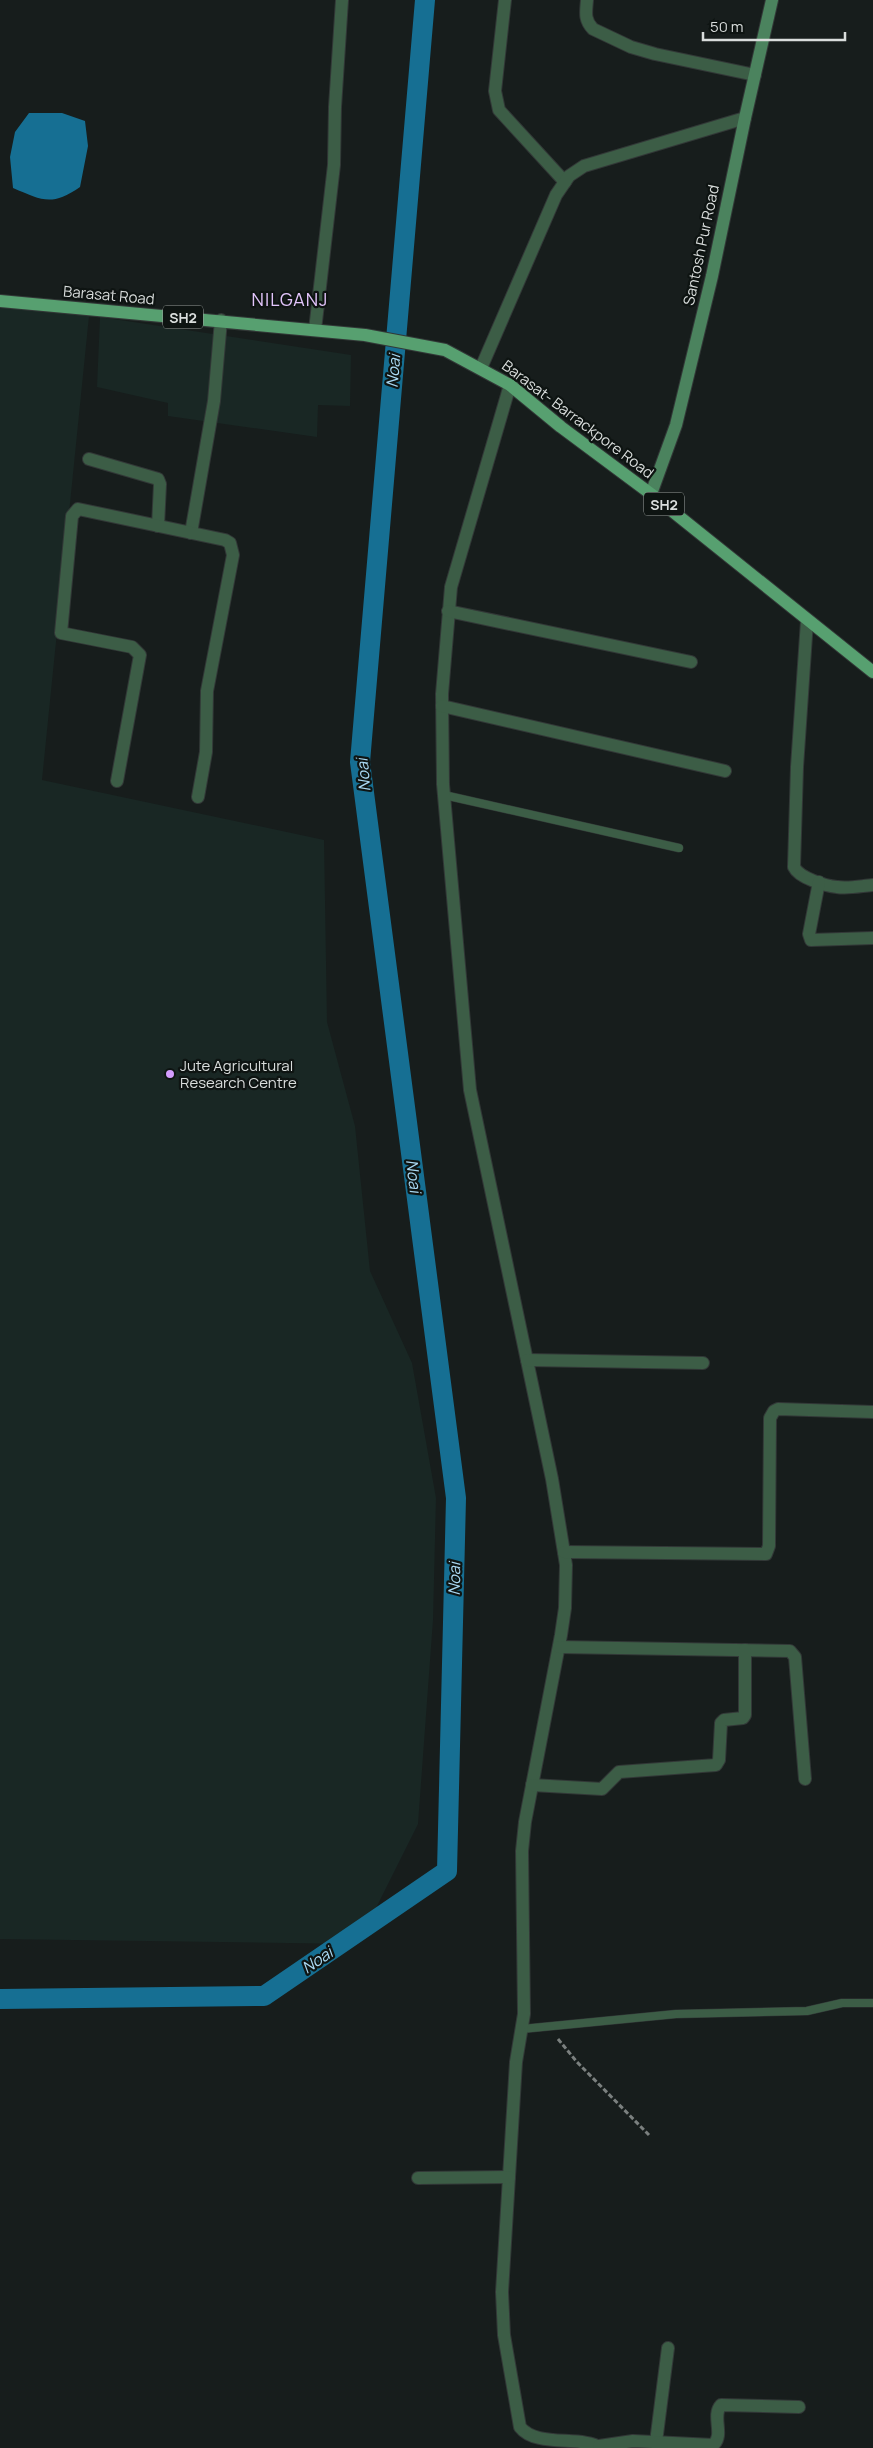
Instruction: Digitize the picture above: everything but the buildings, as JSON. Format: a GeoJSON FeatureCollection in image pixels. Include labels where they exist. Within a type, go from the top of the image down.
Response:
{"type":"FeatureCollection","features":[{"type":"Feature","properties":{"kind":"main road","name":"Santosh Pur Road"},"geometry":{"type":"LineString","coordinates":[[651,494],[676,425],[712,276],[772,0]]}},
{"type":"Feature","properties":{"kind":"main road","name":"Barasat Road"},"geometry":{"type":"LineString","coordinates":[[0,301],[221,320],[365,335],[445,350]]}},
{"type":"Feature","properties":{"kind":"main road","name":"Barasat- Barrackpore Road"},"geometry":{"type":"LineString","coordinates":[[445,350],[510,385],[561,428],[651,494],[873,672]]}},
{"type":"Feature","properties":{"kind":"street"},"geometry":{"type":"LineString","coordinates":[[315,330],[334,165],[335,108],[342,0]]}},
{"type":"Feature","properties":{"kind":"street"},"geometry":{"type":"LineString","coordinates":[[506,0],[495,91],[499,110],[565,182]]}},
{"type":"Feature","properties":{"kind":"street"},"geometry":{"type":"LineString","coordinates":[[586,0],[585,17],[588,24],[593,29],[631,47],[755,76]]}},
{"type":"Feature","properties":{"kind":"street"},"geometry":{"type":"LineString","coordinates":[[481,368],[556,194],[565,182],[584,166],[745,118]]}},
{"type":"Feature","properties":{"kind":"street"},"geometry":{"type":"LineString","coordinates":[[191,533],[214,401],[221,320]]}},
{"type":"Feature","properties":{"kind":"street"},"geometry":{"type":"LineString","coordinates":[[510,385],[451,587],[442,706],[444,795],[470,1090],[552,1479],[566,1565],[565,1600],[559,1647],[532,1785],[522,1851],[524,2014],[516,2062],[502,2315],[520,2427],[525,2435],[537,2439],[600,2447],[624,2441],[713,2445],[718,2438],[717,2412],[721,2406],[799,2407]]}},
{"type":"Feature","properties":{"kind":"street"},"geometry":{"type":"LineString","coordinates":[[89,459],[158,479],[160,484],[158,526]]}},
{"type":"Feature","properties":{"kind":"street"},"geometry":{"type":"LineString","coordinates":[[117,781],[140,655],[132,647],[62,633],[72,516],[74,511],[82,509],[225,540],[230,543],[233,555],[207,690],[206,752],[198,796]]}},
{"type":"Feature","properties":{"kind":"street"},"geometry":{"type":"LineString","coordinates":[[448,611],[692,662]]}},
{"type":"Feature","properties":{"kind":"street"},"geometry":{"type":"LineString","coordinates":[[807,621],[797,767],[794,868],[796,872],[838,888],[873,885]]}},
{"type":"Feature","properties":{"kind":"street"},"geometry":{"type":"LineString","coordinates":[[442,706],[725,771]]}},
{"type":"Feature","properties":{"kind":"street"},"geometry":{"type":"LineString","coordinates":[[819,882],[809,934],[811,940],[873,938]]}},
{"type":"Feature","properties":{"kind":"street"},"geometry":{"type":"LineString","coordinates":[[527,1360],[703,1363]]}},
{"type":"Feature","properties":{"kind":"street"},"geometry":{"type":"LineString","coordinates":[[564,1552],[766,1554],[769,1546],[770,1418],[774,1411],[778,1409],[873,1412]]}},
{"type":"Feature","properties":{"kind":"street"},"geometry":{"type":"LineString","coordinates":[[559,1647],[790,1650],[794,1654],[805,1779]]}},
{"type":"Feature","properties":{"kind":"street"},"geometry":{"type":"LineString","coordinates":[[532,1785],[602,1788],[619,1772],[716,1766],[719,1760],[721,1723],[724,1720],[743,1718],[745,1716],[745,1650]]}},
{"type":"Feature","properties":{"kind":"street"},"geometry":{"type":"LineString","coordinates":[[418,2178],[509,2177]]}},
{"type":"Feature","properties":{"kind":"street"},"geometry":{"type":"LineString","coordinates":[[656,2442],[668,2348]]}},
{"type":"Feature","properties":{"kind":"lane"},"geometry":{"type":"LineString","coordinates":[[444,795],[679,848]]}},
{"type":"Feature","properties":{"kind":"lane"},"geometry":{"type":"LineString","coordinates":[[522,2029],[676,2014],[801,2011],[818,2010],[842,2002],[873,2003]]}},
{"type":"Feature","properties":{"kind":"path"},"geometry":{"type":"LineString","coordinates":[[548,2027],[577,2062],[649,2134]]}},
{"type":"Feature","properties":{"kind":"shaded area","name":"Jute Agricultural Research Centre"},"geometry":{"type":"Polygon","coordinates":[[[0,303],[89,316],[42,780],[324,840],[327,1022],[355,1126],[370,1271],[412,1363],[436,1498],[433,1620],[418,1824],[358,1944],[0,1939],[0,303]]]}},
{"type":"Feature","properties":{"kind":"shaded area"},"geometry":{"type":"Polygon","coordinates":[[[100,317],[351,355],[350,406],[318,405],[317,437],[168,416],[168,403],[97,387],[100,317]]]}},
{"type":"Feature","properties":{"kind":"water"},"geometry":{"type":"Polygon","coordinates":[[[29,113],[62,113],[85,121],[88,146],[80,187],[70,193],[46,200],[13,188],[10,157],[15,132],[29,113]]]}},
{"type":"Feature","properties":{"kind":"waterway","name":"Noai"},"geometry":{"type":"LineString","coordinates":[[0,1999],[264,1996],[447,1871],[456,1498],[360,762],[425,0]]}},
{"type":"Feature","properties":{"kind":"place","name":"Jute Agricultural Research Centre"},"geometry":{"type":"Point","coordinates":[170,1074]}},
{"type":"Feature","properties":{"kind":"district","name":"NILGANJ"},"geometry":{"type":"Point","coordinates":[290,299]}}]}
